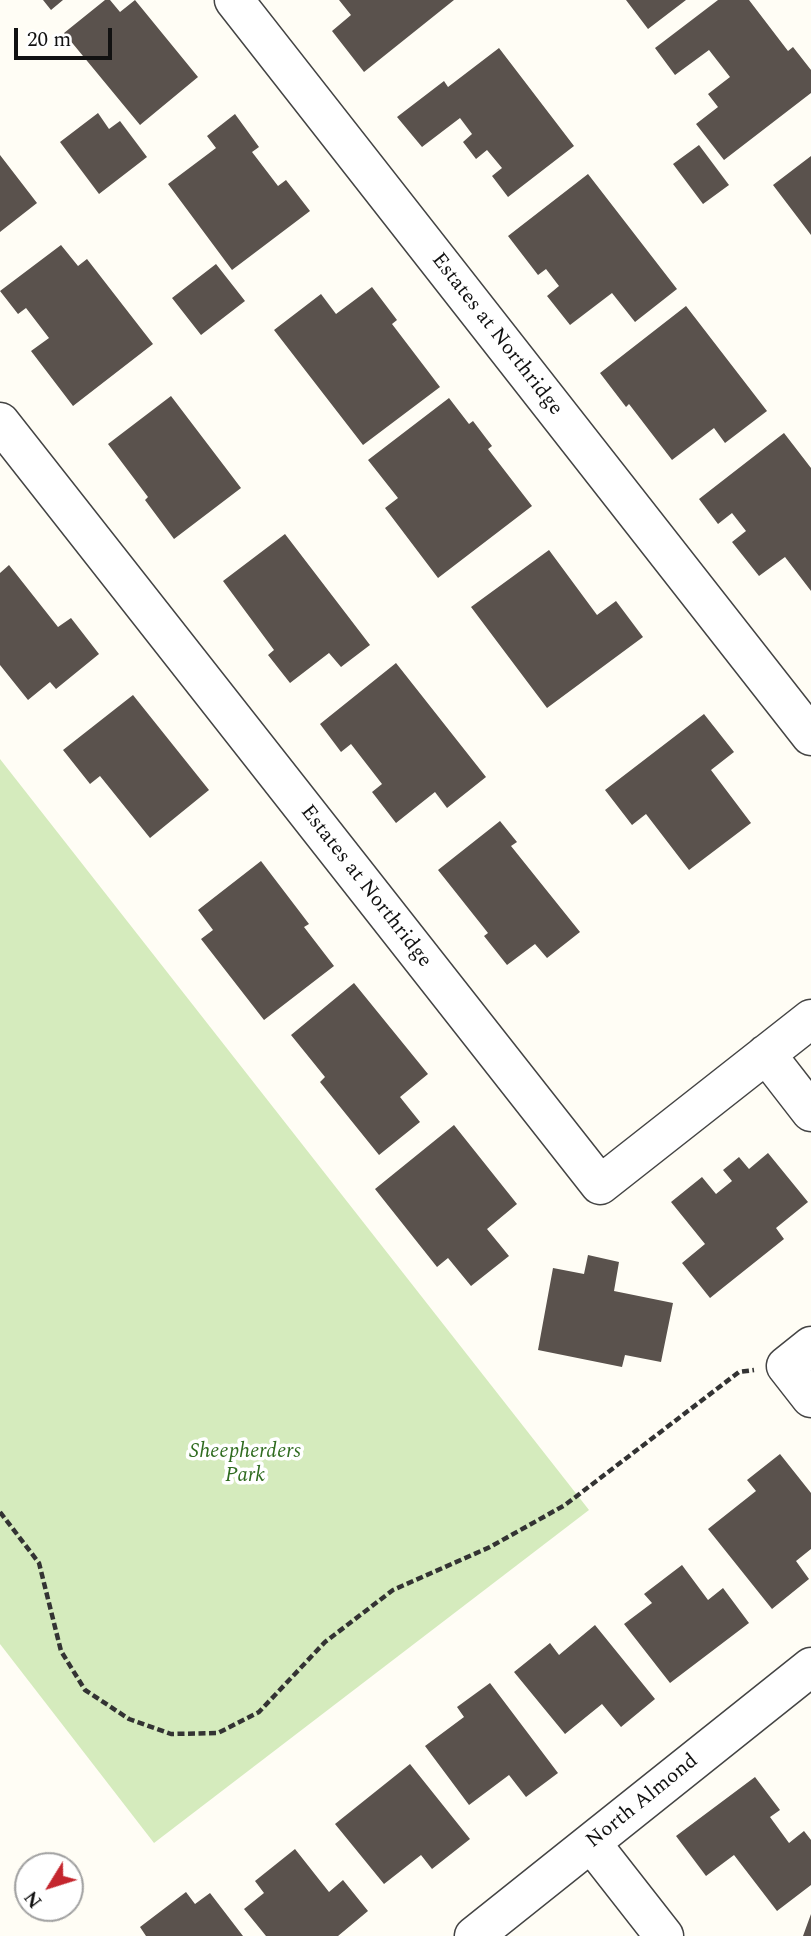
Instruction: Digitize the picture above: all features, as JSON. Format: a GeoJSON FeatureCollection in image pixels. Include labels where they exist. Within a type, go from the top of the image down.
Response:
{"type":"FeatureCollection","features":[{"type":"Feature","properties":{"kind":"street","name":"Estates at Northridge"},"geometry":{"type":"LineString","coordinates":[[233,0],[811,736]]}},
{"type":"Feature","properties":{"kind":"street","name":"Estates at Northridge"},"geometry":{"type":"LineString","coordinates":[[0,422],[600,1185],[766,1054],[809,1024]]}},
{"type":"Feature","properties":{"kind":"street"},"geometry":{"type":"LineString","coordinates":[[766,1054],[811,1112]]}},
{"type":"Feature","properties":{"kind":"street"},"geometry":{"type":"LineString","coordinates":[[798,1356],[811,1398]]}},
{"type":"Feature","properties":{"kind":"street","name":"North Almond"},"geometry":{"type":"LineString","coordinates":[[474,1936],[811,1667]]}},
{"type":"Feature","properties":{"kind":"street"},"geometry":{"type":"LineString","coordinates":[[592,1844],[664,1936]]}},
{"type":"Feature","properties":{"kind":"path"},"geometry":{"type":"LineString","coordinates":[[0,1512],[39,1563],[61,1651],[85,1689],[129,1719],[171,1734],[218,1733],[259,1712],[325,1642],[393,1590],[490,1547],[565,1505],[739,1372],[798,1356]]}},
{"type":"Feature","properties":{"kind":"green space","name":"Sheepherders Park"},"geometry":{"type":"Polygon","coordinates":[[[0,759],[589,1510],[154,1843],[0,1644],[0,759]]]}},
{"type":"Feature","properties":{"kind":"building"},"geometry":{"type":"Polygon","coordinates":[[[43,0],[63,0],[51,10],[43,0]]]}},
{"type":"Feature","properties":{"kind":"building"},"geometry":{"type":"Polygon","coordinates":[[[105,0],[110,0],[120,12],[135,0],[198,77],[140,125],[64,33],[105,0]]]}},
{"type":"Feature","properties":{"kind":"building"},"geometry":{"type":"Polygon","coordinates":[[[339,0],[454,0],[364,72],[332,31],[351,15],[339,0]]]}},
{"type":"Feature","properties":{"kind":"building"},"geometry":{"type":"Polygon","coordinates":[[[626,0],[686,0],[648,29],[626,0]]]}},
{"type":"Feature","properties":{"kind":"building"},"geometry":{"type":"Polygon","coordinates":[[[718,0],[749,0],[788,51],[793,47],[811,70],[811,93],[724,160],[696,124],[718,107],[708,94],[730,77],[709,50],[675,75],[655,48],[718,0]]]}},
{"type":"Feature","properties":{"kind":"building"},"geometry":{"type":"Polygon","coordinates":[[[499,48],[574,146],[508,197],[492,176],[502,168],[487,150],[476,159],[463,142],[472,134],[460,118],[422,147],[397,117],[444,81],[448,87],[499,48]]]}},
{"type":"Feature","properties":{"kind":"building"},"geometry":{"type":"Polygon","coordinates":[[[98,113],[109,129],[120,121],[147,157],[99,194],[60,142],[98,113]]]}},
{"type":"Feature","properties":{"kind":"building"},"geometry":{"type":"Polygon","coordinates":[[[235,114],[259,147],[252,152],[278,186],[286,180],[310,211],[232,270],[168,184],[216,148],[207,136],[235,114]]]}},
{"type":"Feature","properties":{"kind":"building"},"geometry":{"type":"Polygon","coordinates":[[[699,145],[729,185],[703,204],[673,164],[699,145]]]}},
{"type":"Feature","properties":{"kind":"building"},"geometry":{"type":"Polygon","coordinates":[[[0,155],[37,203],[0,232],[0,155]]]}},
{"type":"Feature","properties":{"kind":"building"},"geometry":{"type":"Polygon","coordinates":[[[811,156],[811,235],[773,185],[811,156]]]}},
{"type":"Feature","properties":{"kind":"building"},"geometry":{"type":"Polygon","coordinates":[[[588,174],[677,289],[635,322],[612,293],[570,325],[547,296],[559,286],[546,269],[538,275],[508,236],[588,174]]]}},
{"type":"Feature","properties":{"kind":"building"},"geometry":{"type":"Polygon","coordinates":[[[61,245],[78,266],[87,259],[153,344],[73,406],[31,351],[49,338],[26,308],[18,314],[0,291],[61,245]]]}},
{"type":"Feature","properties":{"kind":"building"},"geometry":{"type":"Polygon","coordinates":[[[216,264],[245,301],[201,335],[172,298],[216,264]]]}},
{"type":"Feature","properties":{"kind":"building"},"geometry":{"type":"Polygon","coordinates":[[[372,287],[397,320],[392,324],[440,387],[363,445],[274,330],[321,294],[336,314],[372,287]]]}},
{"type":"Feature","properties":{"kind":"building"},"geometry":{"type":"Polygon","coordinates":[[[686,306],[767,411],[725,443],[714,428],[672,460],[629,404],[626,407],[600,373],[686,306]]]}},
{"type":"Feature","properties":{"kind":"building"},"geometry":{"type":"Polygon","coordinates":[[[171,396],[241,488],[174,539],[145,500],[148,497],[108,444],[171,396]]]}},
{"type":"Feature","properties":{"kind":"building"},"geometry":{"type":"Polygon","coordinates":[[[449,398],[469,424],[473,421],[492,446],[488,449],[532,506],[438,578],[385,508],[398,498],[368,460],[449,398]]]}},
{"type":"Feature","properties":{"kind":"building"},"geometry":{"type":"Polygon","coordinates":[[[784,433],[811,468],[811,591],[785,557],[759,576],[732,542],[746,531],[732,513],[718,524],[699,499],[784,433]]]}},
{"type":"Feature","properties":{"kind":"building"},"geometry":{"type":"Polygon","coordinates":[[[285,534],[370,645],[341,667],[329,653],[290,683],[268,655],[274,650],[223,581],[285,534]]]}},
{"type":"Feature","properties":{"kind":"building"},"geometry":{"type":"Polygon","coordinates":[[[549,550],[597,615],[616,601],[643,637],[547,708],[471,607],[549,550]]]}},
{"type":"Feature","properties":{"kind":"building"},"geometry":{"type":"Polygon","coordinates":[[[9,565],[58,627],[71,618],[99,654],[56,689],[50,682],[28,700],[0,665],[0,573],[9,565]]]}},
{"type":"Feature","properties":{"kind":"building"},"geometry":{"type":"Polygon","coordinates":[[[396,663],[486,777],[447,808],[435,792],[396,823],[372,792],[382,784],[351,744],[341,752],[320,724],[396,663]]]}},
{"type":"Feature","properties":{"kind":"building"},"geometry":{"type":"Polygon","coordinates":[[[133,695],[209,790],[150,838],[100,776],[90,784],[63,750],[133,695]]]}},
{"type":"Feature","properties":{"kind":"building"},"geometry":{"type":"Polygon","coordinates":[[[704,714],[734,752],[711,770],[751,823],[689,870],[646,814],[632,825],[605,790],[704,714]]]}},
{"type":"Feature","properties":{"kind":"building"},"geometry":{"type":"Polygon","coordinates":[[[500,821],[517,842],[511,846],[580,932],[547,958],[535,944],[507,965],[484,936],[488,933],[438,870],[500,821]]]}},
{"type":"Feature","properties":{"kind":"building"},"geometry":{"type":"Polygon","coordinates":[[[261,861],[309,924],[304,927],[334,966],[264,1020],[201,939],[213,930],[198,910],[261,861]]]}},
{"type":"Feature","properties":{"kind":"building"},"geometry":{"type":"Polygon","coordinates":[[[354,983],[428,1074],[400,1097],[420,1122],[379,1155],[320,1082],[325,1077],[291,1035],[354,983]]]}},
{"type":"Feature","properties":{"kind":"building"},"geometry":{"type":"Polygon","coordinates":[[[454,1125],[517,1204],[487,1229],[509,1256],[471,1286],[448,1258],[437,1267],[375,1189],[454,1125]]]}},
{"type":"Feature","properties":{"kind":"building"},"geometry":{"type":"Polygon","coordinates":[[[768,1153],[808,1202],[776,1228],[784,1239],[710,1298],[682,1263],[705,1244],[671,1202],[702,1177],[716,1194],[732,1181],[723,1170],[739,1157],[749,1169],[768,1153]]]}},
{"type":"Feature","properties":{"kind":"building"},"geometry":{"type":"Polygon","coordinates":[[[588,1255],[619,1262],[614,1291],[673,1303],[661,1362],[625,1355],[622,1367],[538,1350],[553,1268],[584,1274],[588,1255]]]}},
{"type":"Feature","properties":{"kind":"building"},"geometry":{"type":"Polygon","coordinates":[[[780,1454],[811,1493],[811,1549],[796,1561],[809,1579],[772,1609],[708,1529],[756,1491],[747,1480],[780,1454]]]}},
{"type":"Feature","properties":{"kind":"building"},"geometry":{"type":"Polygon","coordinates":[[[682,1565],[708,1600],[723,1588],[749,1623],[670,1683],[624,1624],[652,1603],[644,1594],[682,1565]]]}},
{"type":"Feature","properties":{"kind":"building"},"geometry":{"type":"Polygon","coordinates":[[[595,1625],[655,1699],[621,1727],[602,1704],[565,1734],[514,1672],[550,1643],[559,1655],[595,1625]]]}},
{"type":"Feature","properties":{"kind":"building"},"geometry":{"type":"Polygon","coordinates":[[[490,1683],[558,1773],[526,1797],[509,1775],[469,1805],[425,1746],[464,1717],[457,1707],[490,1683]]]}},
{"type":"Feature","properties":{"kind":"building"},"geometry":{"type":"Polygon","coordinates":[[[410,1764],[470,1839],[432,1869],[421,1855],[384,1884],[335,1824],[410,1764]]]}},
{"type":"Feature","properties":{"kind":"building"},"geometry":{"type":"Polygon","coordinates":[[[755,1777],[780,1810],[770,1817],[789,1843],[804,1831],[811,1840],[811,1885],[777,1911],[734,1855],[706,1876],[676,1836],[755,1777]]]}},
{"type":"Feature","properties":{"kind":"building"},"geometry":{"type":"Polygon","coordinates":[[[295,1849],[329,1892],[343,1880],[368,1911],[338,1936],[266,1936],[244,1909],[264,1893],[255,1881],[295,1849]]]}},
{"type":"Feature","properties":{"kind":"building"},"geometry":{"type":"Polygon","coordinates":[[[186,1892],[195,1904],[210,1893],[243,1936],[146,1936],[140,1927],[186,1892]]]}},
{"type":"Feature","properties":{"kind":"building"},"geometry":{"type":"Polygon","coordinates":[[[811,1914],[811,1936],[803,1936],[811,1914]]]}}]}
